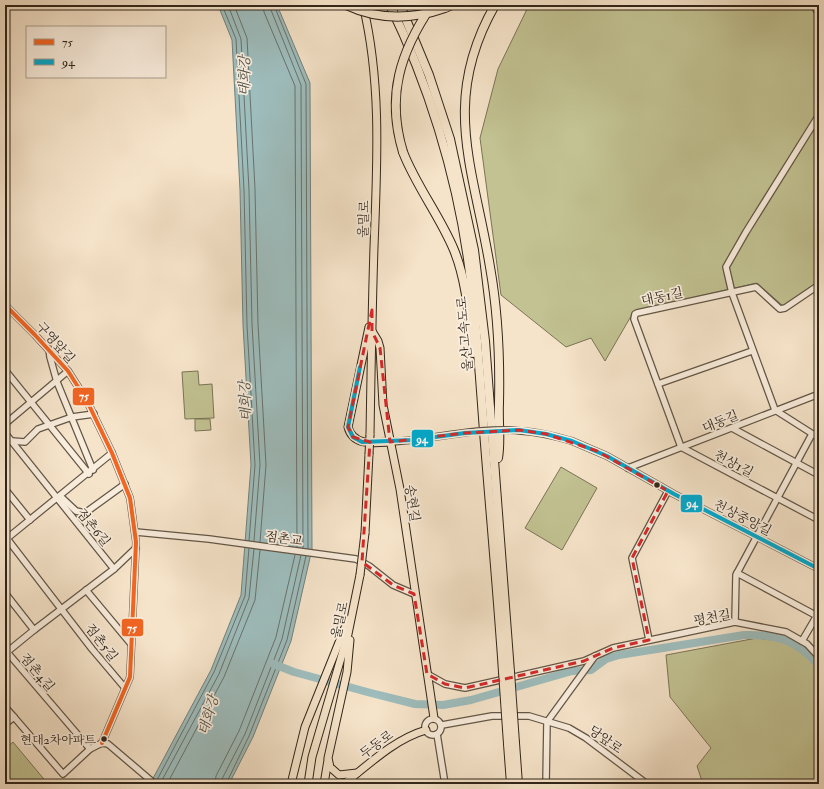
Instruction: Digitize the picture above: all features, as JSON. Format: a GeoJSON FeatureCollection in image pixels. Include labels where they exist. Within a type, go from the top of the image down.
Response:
{"type":"FeatureCollection","features":[{"type":"Feature","properties":{"kind":"highway"},"geometry":{"type":"LineString","coordinates":[[346,5],[371,14],[397,17],[421,15],[449,6]]}},
{"type":"Feature","properties":{"kind":"highway","name":"울산고속도로"},"geometry":{"type":"LineString","coordinates":[[390,5],[430,102],[456,196],[472,288],[506,672]]}},
{"type":"Feature","properties":{"kind":"highway","name":"울산고속도로"},"geometry":{"type":"LineString","coordinates":[[400,5],[441,110],[456,162],[469,223],[482,308],[495,470],[506,672]]}},
{"type":"Feature","properties":{"kind":"highway"},"geometry":{"type":"LineString","coordinates":[[432,5],[410,43],[398,78],[396,117],[403,152],[413,175],[443,227],[458,262],[466,293],[476,374],[481,384]]}},
{"type":"Feature","properties":{"kind":"highway"},"geometry":{"type":"LineString","coordinates":[[494,5],[484,26],[473,57],[465,93],[464,110],[467,151],[490,268],[500,349],[498,454],[495,470]]}},
{"type":"Feature","properties":{"kind":"highway"},"geometry":{"type":"LineString","coordinates":[[506,672],[512,743],[518,784]]}},
{"type":"Feature","properties":{"kind":"highway"},"geometry":{"type":"LineString","coordinates":[[510,784],[512,743]]}},
{"type":"Feature","properties":{"kind":"main road","name":"울밀로"},"geometry":{"type":"LineString","coordinates":[[308,784],[312,758],[339,670],[355,602],[365,533],[370,434],[377,148],[373,60],[363,5]]}},
{"type":"Feature","properties":{"kind":"main road"},"geometry":{"type":"LineString","coordinates":[[372,310],[348,426],[350,433],[357,440],[362,442],[390,442]]}},
{"type":"Feature","properties":{"kind":"main road","name":"송현길"},"geometry":{"type":"LineString","coordinates":[[372,331],[380,348],[384,405],[400,489],[414,594]]}},
{"type":"Feature","properties":{"kind":"main road"},"geometry":{"type":"LineString","coordinates":[[414,594],[433,715]]}},
{"type":"Feature","properties":{"kind":"main road"},"geometry":{"type":"LineString","coordinates":[[291,784],[305,727],[355,602]]}},
{"type":"Feature","properties":{"kind":"main road"},"geometry":{"type":"LineString","coordinates":[[324,784],[346,672],[355,602]]}},
{"type":"Feature","properties":{"kind":"main road","name":"두동로"},"geometry":{"type":"LineString","coordinates":[[344,784],[397,743],[414,733],[426,730]]}},
{"type":"Feature","properties":{"kind":"main road"},"geometry":{"type":"LineString","coordinates":[[328,758],[330,767],[339,775],[344,776],[357,773]]}},
{"type":"Feature","properties":{"kind":"main road"},"geometry":{"type":"LineString","coordinates":[[350,784],[357,773]]}},
{"type":"Feature","properties":{"kind":"street"},"geometry":{"type":"LineString","coordinates":[[814,5],[819,15]]}},
{"type":"Feature","properties":{"kind":"street"},"geometry":{"type":"LineString","coordinates":[[819,116],[746,232],[726,267],[732,293],[752,351],[775,410],[819,438]]}},
{"type":"Feature","properties":{"kind":"street","name":"대동1길"},"geometry":{"type":"LineString","coordinates":[[681,447],[634,319],[635,314],[756,288],[780,309],[784,308],[819,285]]}},
{"type":"Feature","properties":{"kind":"street","name":"구영앞길"},"geometry":{"type":"LineString","coordinates":[[5,305],[49,349],[68,371],[94,414],[130,498],[136,532],[130,676],[102,743]]}},
{"type":"Feature","properties":{"kind":"street"},"geometry":{"type":"LineString","coordinates":[[49,349],[57,382],[72,417],[91,472]]}},
{"type":"Feature","properties":{"kind":"street"},"geometry":{"type":"LineString","coordinates":[[658,384],[752,351]]}},
{"type":"Feature","properties":{"kind":"street"},"geometry":{"type":"LineString","coordinates":[[5,370],[50,426],[91,472]]}},
{"type":"Feature","properties":{"kind":"street"},"geometry":{"type":"LineString","coordinates":[[5,424],[57,382],[68,371]]}},
{"type":"Feature","properties":{"kind":"street","name":"대동길"},"geometry":{"type":"LineString","coordinates":[[628,468],[819,394]]}},
{"type":"Feature","properties":{"kind":"street"},"geometry":{"type":"LineString","coordinates":[[12,442],[25,442],[38,429],[72,417],[94,414]]}},
{"type":"Feature","properties":{"kind":"street"},"geometry":{"type":"LineString","coordinates":[[732,428],[819,475]]}},
{"type":"Feature","properties":{"kind":"street","name":"천상중앙길"},"geometry":{"type":"LineString","coordinates":[[390,442],[465,433],[519,430],[546,434],[572,441],[597,451],[668,491],[756,535],[819,569]]}},
{"type":"Feature","properties":{"kind":"street","name":"점촌6길"},"geometry":{"type":"LineString","coordinates":[[5,433],[59,498],[114,569]]}},
{"type":"Feature","properties":{"kind":"street"},"geometry":{"type":"LineString","coordinates":[[735,622],[737,573],[756,535],[812,434]]}},
{"type":"Feature","properties":{"kind":"street","name":"천상1길"},"geometry":{"type":"LineString","coordinates":[[681,447],[819,520]]}},
{"type":"Feature","properties":{"kind":"street"},"geometry":{"type":"LineString","coordinates":[[112,453],[59,498],[76,511],[85,513],[125,484]]}},
{"type":"Feature","properties":{"kind":"street"},"geometry":{"type":"LineString","coordinates":[[5,489],[30,520]]}},
{"type":"Feature","properties":{"kind":"street"},"geometry":{"type":"LineString","coordinates":[[649,640],[632,558],[668,491]]}},
{"type":"Feature","properties":{"kind":"street","name":"점촌5길"},"geometry":{"type":"LineString","coordinates":[[59,498],[6,539],[125,688]]}},
{"type":"Feature","properties":{"kind":"street","name":"점촌교"},"geometry":{"type":"LineString","coordinates":[[136,532],[221,541],[356,559],[369,566],[393,585],[414,594]]}},
{"type":"Feature","properties":{"kind":"street"},"geometry":{"type":"LineString","coordinates":[[5,593],[34,630],[114,569],[136,548]]}},
{"type":"Feature","properties":{"kind":"street"},"geometry":{"type":"LineString","coordinates":[[737,573],[818,615],[802,642]]}},
{"type":"Feature","properties":{"kind":"street","name":"점촌5길"},"geometry":{"type":"LineString","coordinates":[[86,590],[132,644]]}},
{"type":"Feature","properties":{"kind":"street","name":"평천길"},"geometry":{"type":"LineString","coordinates":[[427,674],[445,684],[465,688],[584,661],[613,648],[735,622],[786,632],[802,642],[819,657]]}},
{"type":"Feature","properties":{"kind":"street","name":"점촌4길"},"geometry":{"type":"LineString","coordinates":[[34,630],[6,653],[90,749]]}},
{"type":"Feature","properties":{"kind":"street","name":"평천길"},"geometry":{"type":"LineString","coordinates":[[547,722],[589,663],[598,654]]}},
{"type":"Feature","properties":{"kind":"street"},"geometry":{"type":"LineString","coordinates":[[5,707],[63,774],[90,749],[102,743],[108,744],[155,784]]}},
{"type":"Feature","properties":{"kind":"street"},"geometry":{"type":"LineString","coordinates":[[433,715],[442,725],[441,730],[437,734],[429,734],[426,730],[427,722],[433,715]]}},
{"type":"Feature","properties":{"kind":"street","name":"당앞로"},"geometry":{"type":"LineString","coordinates":[[442,725],[492,716],[529,716],[569,728],[586,738],[647,784]]}},
{"type":"Feature","properties":{"kind":"street"},"geometry":{"type":"LineString","coordinates":[[5,724],[14,717]]}},
{"type":"Feature","properties":{"kind":"street"},"geometry":{"type":"LineString","coordinates":[[546,784],[547,722]]}},
{"type":"Feature","properties":{"kind":"street"},"geometry":{"type":"LineString","coordinates":[[437,734],[445,784]]}},
{"type":"Feature","properties":{"kind":"highlighted area"},"geometry":{"type":"Polygon","coordinates":[[[372,310],[372,331],[380,348],[390,442],[465,433],[519,430],[546,434],[597,451],[668,491],[632,558],[649,640],[613,648],[584,661],[465,688],[445,684],[427,674],[414,594],[393,585],[362,562],[370,442],[353,437],[348,427],[372,310]]]}},
{"type":"Feature","properties":{"kind":"green space"},"geometry":{"type":"Polygon","coordinates":[[[529,5],[819,5],[819,282],[783,306],[757,283],[634,311],[605,361],[591,338],[566,347],[501,295],[480,138],[498,69],[529,5]]]}},
{"type":"Feature","properties":{"kind":"green space"},"geometry":{"type":"Polygon","coordinates":[[[198,371],[199,385],[212,384],[214,418],[185,419],[182,372],[198,371]]]}},
{"type":"Feature","properties":{"kind":"green space"},"geometry":{"type":"Polygon","coordinates":[[[195,419],[210,419],[211,430],[195,431],[195,419]]]}},
{"type":"Feature","properties":{"kind":"green space"},"geometry":{"type":"Polygon","coordinates":[[[561,467],[597,488],[562,550],[525,528],[561,467]]]}},
{"type":"Feature","properties":{"kind":"green space"},"geometry":{"type":"Polygon","coordinates":[[[757,638],[788,642],[814,662],[819,669],[819,784],[703,784],[697,766],[711,748],[670,697],[666,655],[757,638]]]}},
{"type":"Feature","properties":{"kind":"green space"},"geometry":{"type":"Polygon","coordinates":[[[13,742],[48,784],[9,784],[5,779],[5,749],[13,742]]]}},
{"type":"Feature","properties":{"kind":"water","name":"태화강"},"geometry":{"type":"Polygon","coordinates":[[[218,5],[277,5],[310,83],[312,549],[291,641],[253,737],[229,784],[150,784],[211,670],[241,595],[251,465],[243,325],[240,190],[232,40],[218,5]]]}},
{"type":"Feature","properties":{"kind":"waterway"},"geometry":{"type":"LineString","coordinates":[[271,663],[294,672],[415,704],[443,705],[471,700],[572,671],[591,670],[606,659],[619,655],[744,635],[767,636],[786,640],[803,650],[819,666]]}},
{"type":"Feature","properties":{"kind":"transit line","name":"75"},"geometry":{"type":"LineString","coordinates":[[5,305],[68,371],[87,401],[112,453],[130,498],[136,542],[130,677],[102,743]]}},
{"type":"Feature","properties":{"kind":"transit line","name":"94"},"geometry":{"type":"LineString","coordinates":[[360,367],[348,427],[353,437],[362,442],[413,440],[465,433],[519,430],[546,434],[572,441],[607,456],[674,494],[819,569]]}},
{"type":"Feature","properties":{"kind":"place","name":"현대2차아파트"},"geometry":{"type":"Point","coordinates":[104,739]}}]}
